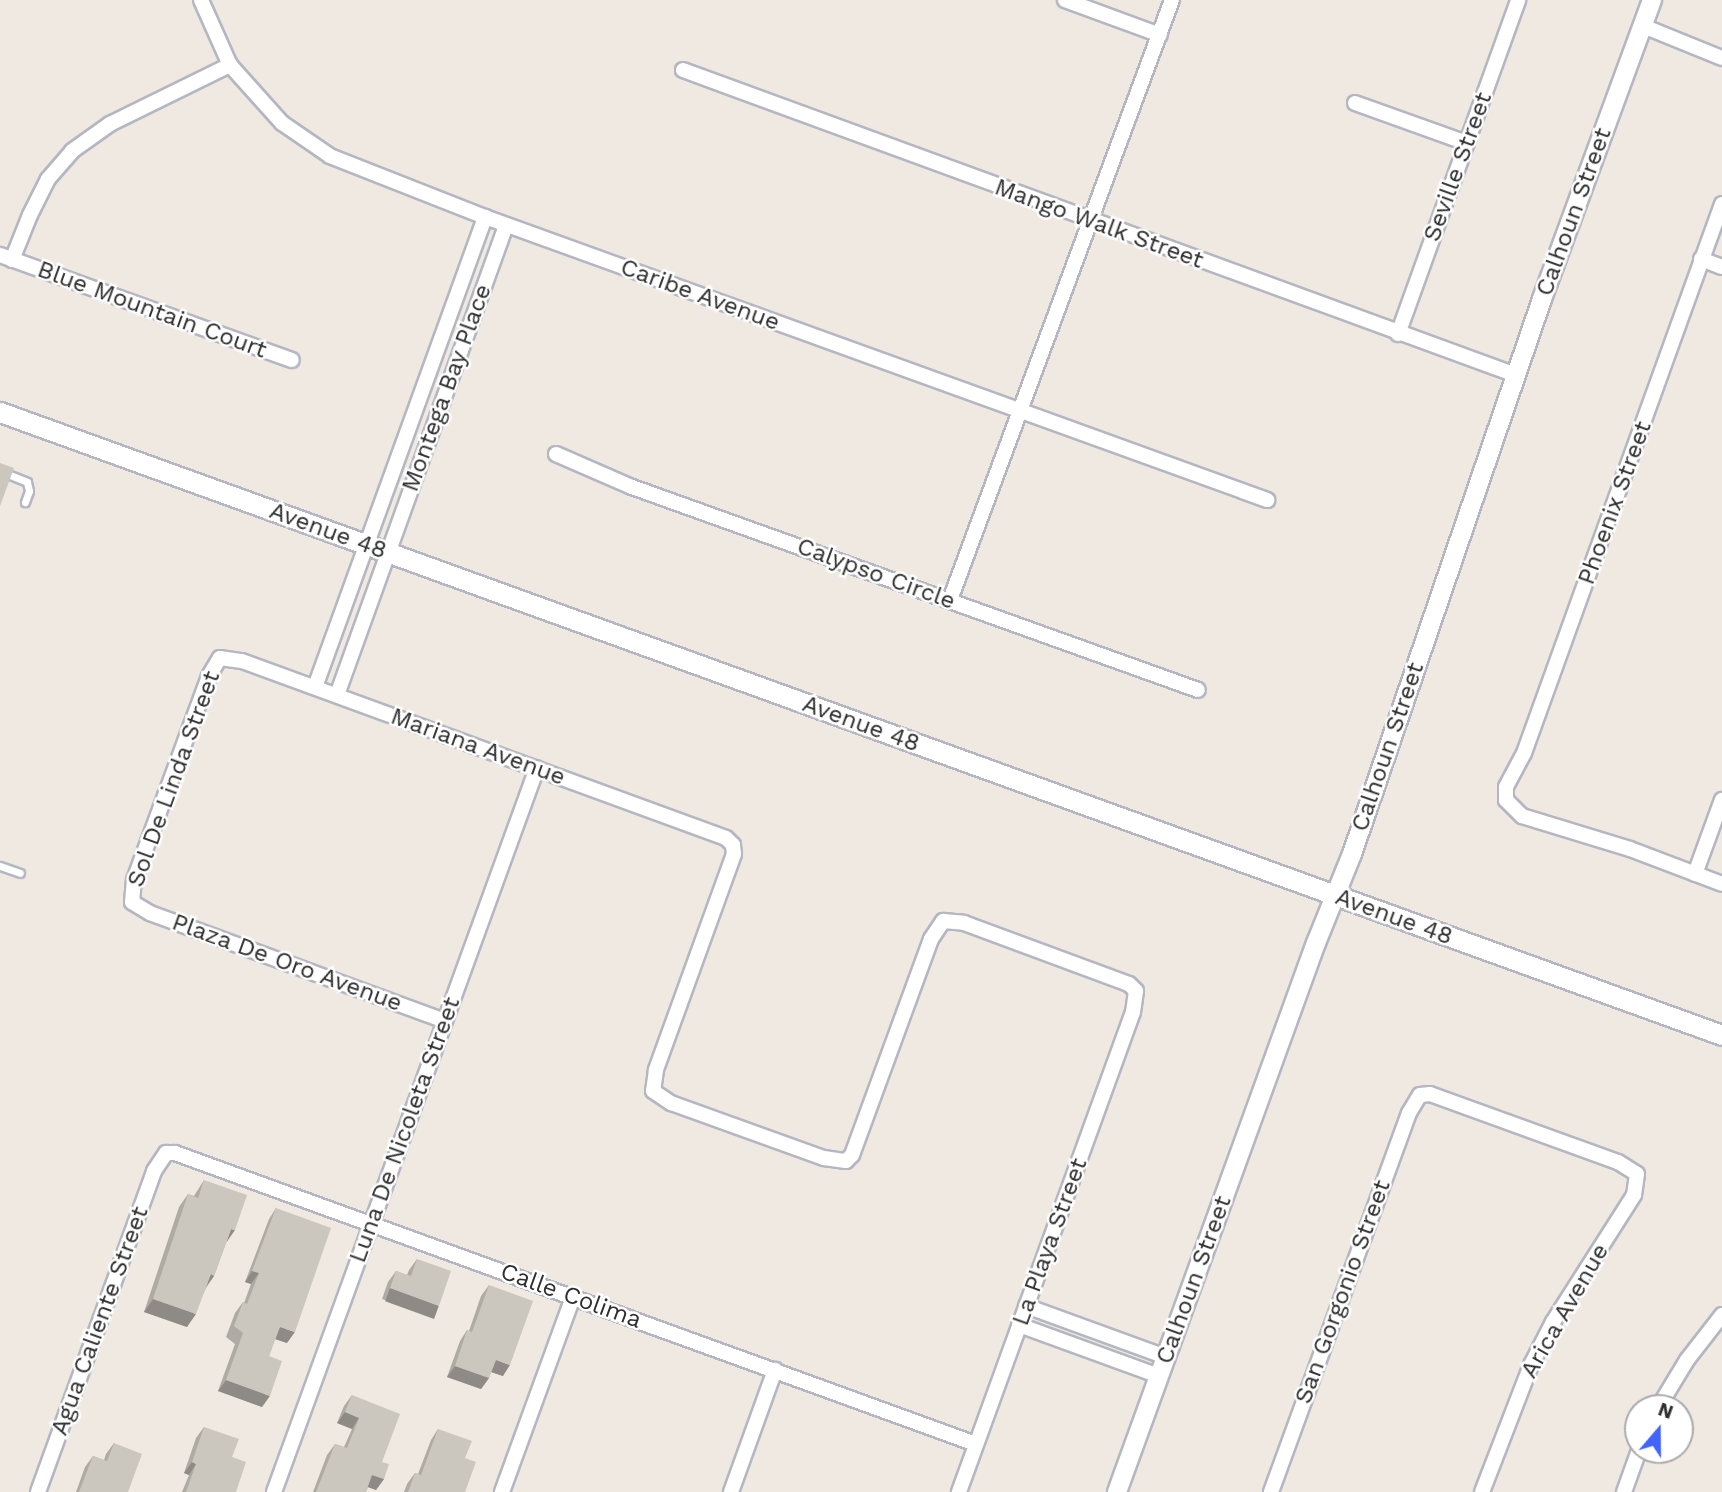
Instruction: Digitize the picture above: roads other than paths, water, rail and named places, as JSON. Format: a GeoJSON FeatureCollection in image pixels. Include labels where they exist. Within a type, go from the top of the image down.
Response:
{"type":"FeatureCollection","features":[{"type":"Feature","properties":{"kind":"main road","name":"Avenue 48"},"geometry":{"type":"LineString","coordinates":[[0,412],[1722,1035]]}},
{"type":"Feature","properties":{"kind":"street","name":"Caribe Avenue"},"geometry":{"type":"LineString","coordinates":[[201,0],[230,65],[282,123],[330,156],[506,225],[1267,500]]}},
{"type":"Feature","properties":{"kind":"street"},"geometry":{"type":"LineString","coordinates":[[1065,0],[1160,35]]}},
{"type":"Feature","properties":{"kind":"street"},"geometry":{"type":"LineString","coordinates":[[950,600],[1172,0]]}},
{"type":"Feature","properties":{"kind":"street","name":"Seville Street"},"geometry":{"type":"LineString","coordinates":[[1398,334],[1518,0]]}},
{"type":"Feature","properties":{"kind":"street","name":"Calhoun Street"},"geometry":{"type":"LineString","coordinates":[[1117,1492],[1335,896],[1516,375],[1652,0]]}},
{"type":"Feature","properties":{"kind":"street"},"geometry":{"type":"LineString","coordinates":[[1643,26],[1722,58]]}},
{"type":"Feature","properties":{"kind":"street"},"geometry":{"type":"LineString","coordinates":[[6,257],[48,179],[72,151],[110,124],[230,65]]}},
{"type":"Feature","properties":{"kind":"street","name":"Mango Walk Street"},"geometry":{"type":"LineString","coordinates":[[683,70],[1516,375]]}},
{"type":"Feature","properties":{"kind":"street"},"geometry":{"type":"LineString","coordinates":[[1355,103],[1467,143]]}},
{"type":"Feature","properties":{"kind":"street","name":"Phoenix Street"},"geometry":{"type":"LineString","coordinates":[[1695,874],[1630,849],[1522,816],[1506,800],[1506,788],[1524,753],[1722,204]]}},
{"type":"Feature","properties":{"kind":"street","name":"Montega Bay Place"},"geometry":{"type":"LineString","coordinates":[[315,687],[485,217]]}},
{"type":"Feature","properties":{"kind":"street","name":"Montega Bay Place"},"geometry":{"type":"LineString","coordinates":[[337,695],[506,225]]}},
{"type":"Feature","properties":{"kind":"street","name":"Blue Mountain Court"},"geometry":{"type":"LineString","coordinates":[[6,257],[292,360]]}},
{"type":"Feature","properties":{"kind":"street"},"geometry":{"type":"LineString","coordinates":[[1701,259],[1722,267]]}},
{"type":"Feature","properties":{"kind":"street","name":"Calypso Circle"},"geometry":{"type":"LineString","coordinates":[[556,454],[632,487],[1198,690]]}},
{"type":"Feature","properties":{"kind":"street","name":"Mariana Avenue"},"geometry":{"type":"LineString","coordinates":[[220,658],[230,657],[337,695],[715,833],[733,845],[730,866],[656,1070],[653,1091],[671,1103],[824,1158],[846,1161]]}},
{"type":"Feature","properties":{"kind":"street","name":"Sol De Linda Street"},"geometry":{"type":"LineString","coordinates":[[132,902],[134,880],[204,689],[214,664],[220,658]]}},
{"type":"Feature","properties":{"kind":"street","name":"Luna De Nicoleta Street"},"geometry":{"type":"LineString","coordinates":[[274,1492],[537,768]]}},
{"type":"Feature","properties":{"kind":"street"},"geometry":{"type":"LineString","coordinates":[[1722,800],[1695,874],[1722,884]]}},
{"type":"Feature","properties":{"kind":"street","name":"Plaza De Oro Avenue"},"geometry":{"type":"LineString","coordinates":[[132,902],[150,913],[445,1021]]}},
{"type":"Feature","properties":{"kind":"street","name":"La Playa Street"},"geometry":{"type":"LineString","coordinates":[[846,1161],[857,1143],[931,939],[943,921],[953,920],[1003,937],[1118,979],[1136,991],[1133,1012],[959,1492]]}},
{"type":"Feature","properties":{"kind":"street","name":"San Gorgonio Street"},"geometry":{"type":"LineString","coordinates":[[1271,1492],[1409,1113],[1420,1095],[1430,1094],[1618,1162],[1636,1174]]}},
{"type":"Feature","properties":{"kind":"street","name":"Calle Colima"},"geometry":{"type":"LineString","coordinates":[[166,1153],[187,1156],[976,1444]]}},
{"type":"Feature","properties":{"kind":"street","name":"Agua Caliente Street"},"geometry":{"type":"LineString","coordinates":[[38,1492],[154,1171],[166,1153]]}},
{"type":"Feature","properties":{"kind":"street","name":"Arica Avenue"},"geometry":{"type":"LineString","coordinates":[[1482,1492],[1531,1365],[1553,1322],[1634,1195],[1636,1174]]}},
{"type":"Feature","properties":{"kind":"street"},"geometry":{"type":"LineString","coordinates":[[502,1492],[573,1297]]}},
{"type":"Feature","properties":{"kind":"street"},"geometry":{"type":"LineString","coordinates":[[1027,1306],[1166,1357]]}},
{"type":"Feature","properties":{"kind":"street"},"geometry":{"type":"LineString","coordinates":[[1666,1394],[1687,1360],[1722,1315]]}},
{"type":"Feature","properties":{"kind":"street"},"geometry":{"type":"LineString","coordinates":[[1019,1325],[1159,1376]]}},
{"type":"Feature","properties":{"kind":"street"},"geometry":{"type":"LineString","coordinates":[[731,1492],[775,1370]]}},
{"type":"Feature","properties":{"kind":"street"},"geometry":{"type":"LineString","coordinates":[[1624,1492],[1634,1464]]}},
{"type":"Feature","properties":{"kind":"lane"},"geometry":{"type":"LineString","coordinates":[[0,471],[27,482],[29,491],[25,502]]}},
{"type":"Feature","properties":{"kind":"lane"},"geometry":{"type":"LineString","coordinates":[[0,866],[20,873]]}}]}
